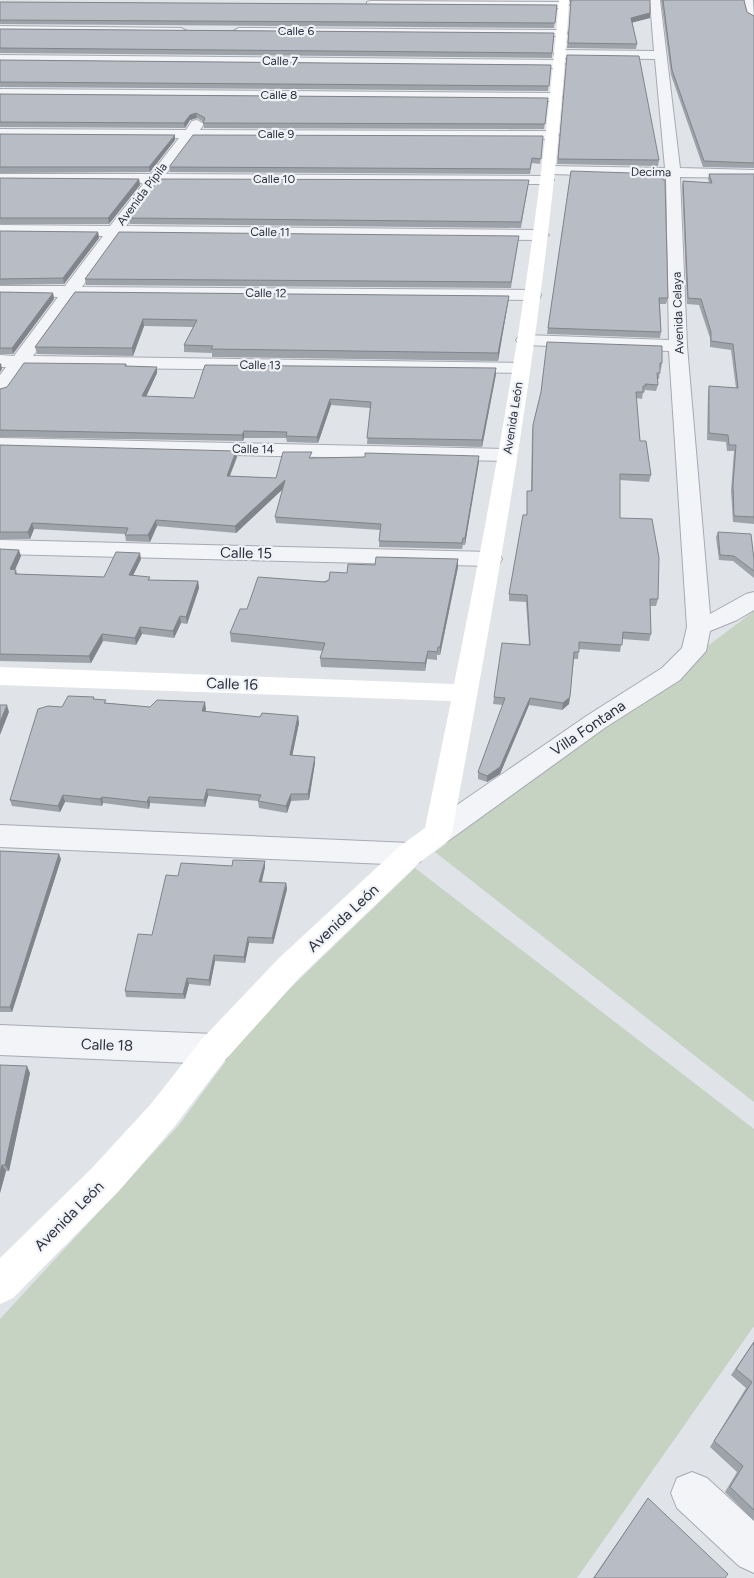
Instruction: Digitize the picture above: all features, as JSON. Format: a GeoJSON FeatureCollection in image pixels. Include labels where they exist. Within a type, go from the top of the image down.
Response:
{"type":"FeatureCollection","features":[{"type":"Feature","properties":{"kind":"street","name":"Avenida Celaya"},"geometry":{"type":"LineString","coordinates":[[655,0],[674,172],[678,346],[699,627]]}},
{"type":"Feature","properties":{"kind":"street"},"geometry":{"type":"LineString","coordinates":[[748,0],[754,16]]}},
{"type":"Feature","properties":{"kind":"street"},"geometry":{"type":"LineString","coordinates":[[359,4],[564,2]]}},
{"type":"Feature","properties":{"kind":"street","name":"Avenida León"},"geometry":{"type":"LineString","coordinates":[[438,833],[491,558],[533,295],[558,98],[564,2]]}},
{"type":"Feature","properties":{"kind":"street","name":"Avenida Pípila"},"geometry":{"type":"LineString","coordinates":[[0,388],[154,178],[246,61],[274,18]]}},
{"type":"Feature","properties":{"kind":"street"},"geometry":{"type":"LineString","coordinates":[[0,29],[197,31]]}},
{"type":"Feature","properties":{"kind":"street","name":"Calle 6"},"geometry":{"type":"LineString","coordinates":[[226,31],[562,33]]}},
{"type":"Feature","properties":{"kind":"street","name":"Calle 7"},"geometry":{"type":"LineString","coordinates":[[0,59],[246,61],[560,59],[660,54]]}},
{"type":"Feature","properties":{"kind":"street","name":"Calle 8"},"geometry":{"type":"LineString","coordinates":[[0,94],[558,98]]}},
{"type":"Feature","properties":{"kind":"street","name":"Calle 9"},"geometry":{"type":"LineString","coordinates":[[0,132],[552,135]]}},
{"type":"Feature","properties":{"kind":"street","name":"Decima"},"geometry":{"type":"LineString","coordinates":[[548,175],[674,172],[754,174]]}},
{"type":"Feature","properties":{"kind":"street","name":"Calle 10"},"geometry":{"type":"LineString","coordinates":[[0,178],[548,175]]}},
{"type":"Feature","properties":{"kind":"street","name":"Calle 11"},"geometry":{"type":"LineString","coordinates":[[0,230],[541,235]]}},
{"type":"Feature","properties":{"kind":"street","name":"Calle 12"},"geometry":{"type":"LineString","coordinates":[[0,291],[533,295]]}},
{"type":"Feature","properties":{"kind":"street"},"geometry":{"type":"LineString","coordinates":[[525,340],[678,346]]}},
{"type":"Feature","properties":{"kind":"street","name":"Calle 13"},"geometry":{"type":"LineString","coordinates":[[0,361],[520,369]]}},
{"type":"Feature","properties":{"kind":"street","name":"Calle 14"},"geometry":{"type":"LineString","coordinates":[[0,444],[507,455]]}},
{"type":"Feature","properties":{"kind":"street","name":"Calle 15"},"geometry":{"type":"LineString","coordinates":[[0,547],[491,558]]}},
{"type":"Feature","properties":{"kind":"street"},"geometry":{"type":"LineString","coordinates":[[699,627],[729,615],[754,599]]}},
{"type":"Feature","properties":{"kind":"street","name":"Villa Fontana"},"geometry":{"type":"LineString","coordinates":[[410,854],[597,721],[670,674],[694,651],[699,627]]}},
{"type":"Feature","properties":{"kind":"street","name":"Calle 16"},"geometry":{"type":"LineString","coordinates":[[0,676],[464,693]]}},
{"type":"Feature","properties":{"kind":"street"},"geometry":{"type":"LineString","coordinates":[[0,836],[410,854]]}},
{"type":"Feature","properties":{"kind":"street","name":"Avenida León"},"geometry":{"type":"LineString","coordinates":[[0,1284],[105,1180],[162,1116],[214,1049],[289,968],[410,854]]}},
{"type":"Feature","properties":{"kind":"street","name":"Calle 18"},"geometry":{"type":"LineString","coordinates":[[0,1040],[214,1049]]}},
{"type":"Feature","properties":{"kind":"street"},"geometry":{"type":"LineString","coordinates":[[692,1493],[754,1551]]}},
{"type":"Feature","properties":{"kind":"green space"},"geometry":{"type":"Polygon","coordinates":[[[754,611],[754,1102],[435,852],[754,611]]]}},
{"type":"Feature","properties":{"kind":"green space"},"geometry":{"type":"Polygon","coordinates":[[[415,868],[754,1129],[754,1326],[577,1578],[0,1578],[0,1319],[179,1125],[252,1025],[415,868]]]}},
{"type":"Feature","properties":{"kind":"building"},"geometry":{"type":"Polygon","coordinates":[[[571,0],[650,0],[650,13],[631,18],[637,44],[568,43],[571,0]]]}},
{"type":"Feature","properties":{"kind":"building"},"geometry":{"type":"Polygon","coordinates":[[[663,0],[744,0],[747,12],[754,16],[754,163],[704,161],[672,70],[663,0]]]}},
{"type":"Feature","properties":{"kind":"building"},"geometry":{"type":"Polygon","coordinates":[[[0,2],[557,5],[555,23],[0,20],[0,2]]]}},
{"type":"Feature","properties":{"kind":"building"},"geometry":{"type":"Polygon","coordinates":[[[0,29],[554,33],[552,53],[0,48],[0,29]]]}},
{"type":"Feature","properties":{"kind":"building"},"geometry":{"type":"Polygon","coordinates":[[[567,55],[639,56],[659,160],[558,159],[567,55]]]}},
{"type":"Feature","properties":{"kind":"building"},"geometry":{"type":"Polygon","coordinates":[[[0,60],[551,65],[549,86],[0,82],[0,60]]]}},
{"type":"Feature","properties":{"kind":"building"},"geometry":{"type":"Polygon","coordinates":[[[0,94],[548,98],[545,124],[203,123],[205,118],[196,113],[190,115],[184,123],[0,122],[0,94]]]}},
{"type":"Feature","properties":{"kind":"building"},"geometry":{"type":"Polygon","coordinates":[[[0,134],[175,135],[149,167],[0,167],[0,134]]]}},
{"type":"Feature","properties":{"kind":"building"},"geometry":{"type":"Polygon","coordinates":[[[193,135],[543,136],[541,159],[532,158],[530,169],[169,167],[193,135]]]}},
{"type":"Feature","properties":{"kind":"building"},"geometry":{"type":"Polygon","coordinates":[[[571,171],[662,174],[663,180],[665,180],[668,298],[659,298],[661,332],[548,328],[571,171]]]}},
{"type":"Feature","properties":{"kind":"building"},"geometry":{"type":"Polygon","coordinates":[[[709,174],[754,174],[754,517],[734,516],[733,485],[736,445],[729,445],[728,435],[709,433],[709,386],[738,388],[733,344],[711,341],[711,332],[701,299],[688,298],[683,181],[712,183],[709,174]]]}},
{"type":"Feature","properties":{"kind":"building"},"geometry":{"type":"Polygon","coordinates":[[[0,178],[139,179],[108,218],[0,218],[0,178]]]}},
{"type":"Feature","properties":{"kind":"building"},"geometry":{"type":"Polygon","coordinates":[[[159,179],[529,180],[521,222],[129,218],[159,179]]]}},
{"type":"Feature","properties":{"kind":"building"},"geometry":{"type":"Polygon","coordinates":[[[0,231],[98,232],[63,278],[0,279],[0,231]]]}},
{"type":"Feature","properties":{"kind":"building"},"geometry":{"type":"Polygon","coordinates":[[[119,232],[519,236],[511,282],[85,279],[119,232]]]}},
{"type":"Feature","properties":{"kind":"building"},"geometry":{"type":"Polygon","coordinates":[[[0,292],[53,293],[12,348],[0,348],[0,292]]]}},
{"type":"Feature","properties":{"kind":"building"},"geometry":{"type":"Polygon","coordinates":[[[75,292],[509,296],[498,353],[211,349],[213,346],[184,345],[197,320],[143,319],[132,348],[35,347],[75,292]]]}},
{"type":"Feature","properties":{"kind":"building"},"geometry":{"type":"Polygon","coordinates":[[[547,342],[662,346],[662,363],[660,363],[660,373],[657,373],[658,385],[645,384],[643,392],[636,392],[640,441],[646,441],[651,475],[620,474],[620,518],[652,519],[659,558],[658,599],[650,599],[651,634],[623,632],[622,645],[579,642],[579,652],[574,652],[570,697],[563,703],[530,698],[500,767],[487,776],[478,772],[505,698],[494,697],[502,643],[530,645],[527,595],[509,594],[523,515],[527,515],[527,491],[532,491],[533,425],[541,392],[547,342]]]}},
{"type":"Feature","properties":{"kind":"building"},"geometry":{"type":"Polygon","coordinates":[[[24,363],[126,364],[125,366],[157,367],[142,396],[194,398],[205,365],[496,368],[482,440],[367,438],[371,402],[330,399],[317,437],[286,436],[287,432],[244,431],[242,435],[0,430],[0,389],[7,387],[24,363]]]}},
{"type":"Feature","properties":{"kind":"building"},"geometry":{"type":"Polygon","coordinates":[[[0,445],[236,451],[227,476],[276,478],[283,452],[312,452],[309,458],[365,457],[365,453],[479,456],[465,538],[463,538],[462,543],[379,541],[381,524],[275,517],[285,480],[235,526],[156,520],[148,535],[125,535],[128,528],[32,523],[28,532],[0,532],[0,445]]]}},
{"type":"Feature","properties":{"kind":"building"},"geometry":{"type":"Polygon","coordinates":[[[718,532],[751,534],[754,571],[734,556],[720,555],[718,532]]]}},
{"type":"Feature","properties":{"kind":"building"},"geometry":{"type":"Polygon","coordinates":[[[0,549],[19,550],[10,569],[16,570],[15,574],[104,577],[116,552],[140,553],[129,575],[150,577],[148,580],[198,581],[186,617],[180,616],[173,631],[140,627],[135,638],[102,634],[89,656],[0,654],[0,549]]]}},
{"type":"Feature","properties":{"kind":"building"},"geometry":{"type":"Polygon","coordinates":[[[376,557],[458,559],[440,647],[438,647],[437,652],[428,651],[425,663],[320,658],[325,643],[230,633],[240,609],[247,609],[258,577],[325,582],[329,580],[330,572],[347,573],[348,564],[375,565],[376,557]]]}},
{"type":"Feature","properties":{"kind":"building"},"geometry":{"type":"Polygon","coordinates":[[[68,696],[94,697],[93,699],[106,700],[104,703],[150,707],[157,700],[205,702],[202,711],[260,717],[262,713],[298,716],[290,755],[315,757],[308,794],[291,794],[286,806],[258,801],[261,795],[207,789],[204,800],[149,797],[147,802],[63,795],[58,806],[10,800],[38,709],[48,706],[62,707],[68,696]]]}},
{"type":"Feature","properties":{"kind":"building"},"geometry":{"type":"Polygon","coordinates":[[[0,705],[7,705],[0,722],[0,705]]]}},
{"type":"Feature","properties":{"kind":"building"},"geometry":{"type":"Polygon","coordinates":[[[0,851],[59,854],[10,1007],[0,1007],[0,851]]]}},
{"type":"Feature","properties":{"kind":"building"},"geometry":{"type":"Polygon","coordinates":[[[233,860],[265,861],[259,882],[286,883],[272,938],[248,937],[244,957],[214,955],[209,980],[187,978],[183,994],[125,991],[138,934],[152,935],[166,875],[178,876],[181,863],[232,866],[233,860]]]}},
{"type":"Feature","properties":{"kind":"building"},"geometry":{"type":"Polygon","coordinates":[[[0,1065],[27,1066],[5,1165],[2,1165],[0,1173],[0,1065]]]}},
{"type":"Feature","properties":{"kind":"building"},"geometry":{"type":"Polygon","coordinates":[[[754,1342],[754,1510],[730,1487],[743,1466],[714,1441],[752,1382],[736,1369],[754,1342]]]}},
{"type":"Feature","properties":{"kind":"building"},"geometry":{"type":"Polygon","coordinates":[[[648,1498],[728,1574],[725,1578],[594,1578],[648,1498]]]}}]}
